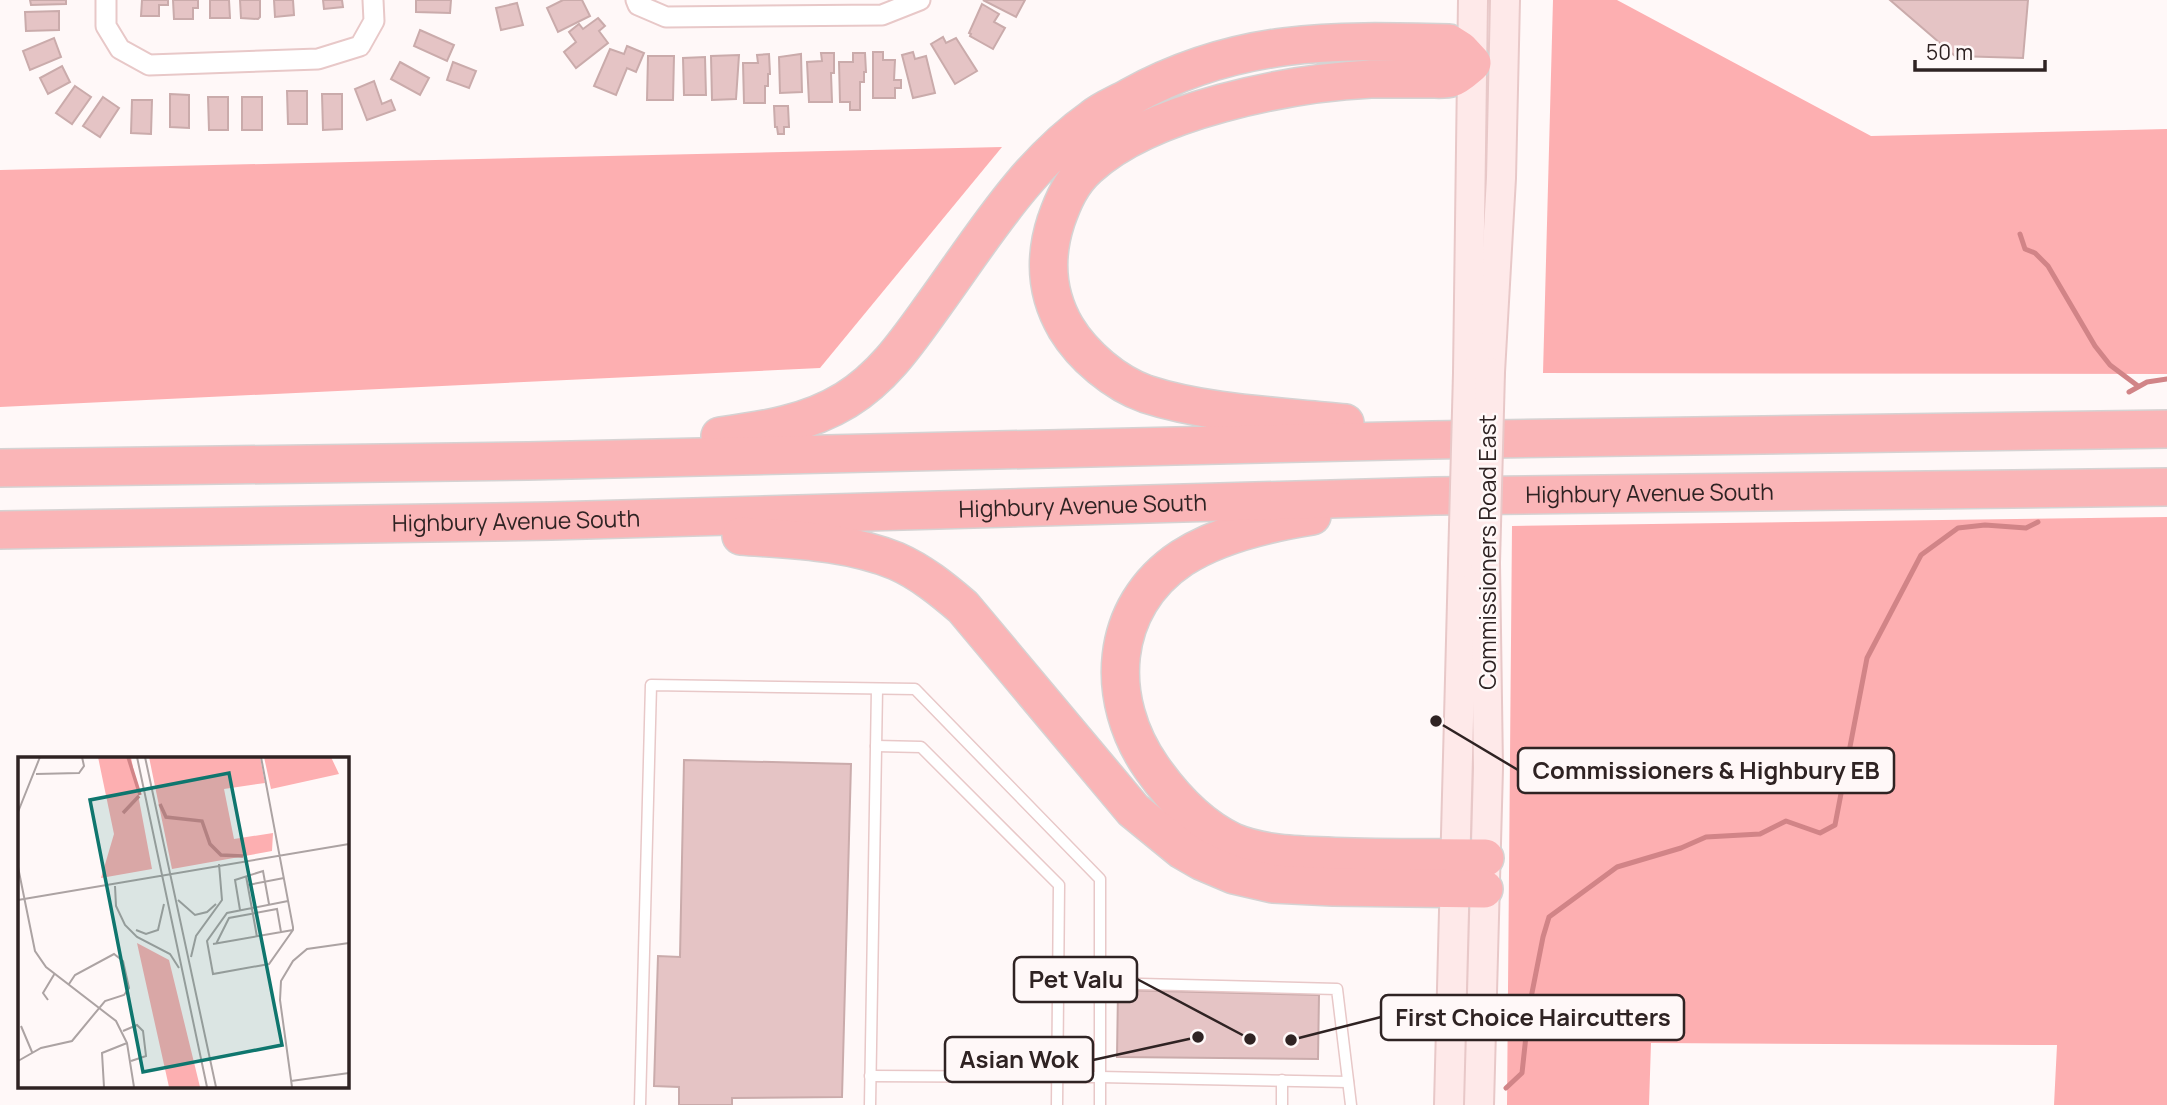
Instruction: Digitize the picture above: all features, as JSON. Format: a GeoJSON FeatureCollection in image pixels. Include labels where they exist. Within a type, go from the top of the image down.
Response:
{"type":"FeatureCollection","features":[{"type":"Feature","properties":{"kind":"highway"},"geometry":{"type":"LineString","coordinates":[[528,461],[769,430],[799,422],[845,400],[870,383],[899,353],[1007,204],[1047,157],[1093,117],[1156,82],[1213,60],[1314,43],[1449,43],[1488,63]]}},
{"type":"Feature","properties":{"kind":"highway"},"geometry":{"type":"LineString","coordinates":[[1432,440],[1399,430],[1195,405],[1145,393],[1093,361],[1079,346],[1057,311],[1051,292],[1048,261],[1053,231],[1067,192],[1086,168],[1113,147],[1173,119],[1271,92],[1371,79],[1451,79],[1488,63]]}},
{"type":"Feature","properties":{"kind":"highway"},"geometry":{"type":"LineString","coordinates":[[0,468],[528,461],[1432,440],[2167,429]]}},
{"type":"Feature","properties":{"kind":"highway","name":"Highbury Avenue South"},"geometry":{"type":"LineString","coordinates":[[0,530],[551,521],[1435,496],[2167,487]]}},
{"type":"Feature","properties":{"kind":"highway"},"geometry":{"type":"LineString","coordinates":[[1435,496],[1255,528],[1207,544],[1180,559],[1149,588],[1136,607],[1121,651],[1119,678],[1131,732],[1142,753],[1172,794],[1202,824],[1232,841],[1252,849],[1290,855],[1470,873]]}},
{"type":"Feature","properties":{"kind":"highway"},"geometry":{"type":"LineString","coordinates":[[551,521],[817,542],[857,549],[896,561],[932,581],[963,607],[1133,810],[1182,850],[1217,869],[1273,884],[1333,887],[1470,873]]}},
{"type":"Feature","properties":{"kind":"main road","name":"Commissioners Road East"},"geometry":{"type":"LineString","coordinates":[[1473,0],[1488,63]]}},
{"type":"Feature","properties":{"kind":"main road","name":"Commissioners Road East"},"geometry":{"type":"LineString","coordinates":[[1479,1105],[1470,873],[1474,563],[1488,63],[1505,0]]}},
{"type":"Feature","properties":{"kind":"main road","name":"Commissioners Road East"},"geometry":{"type":"LineString","coordinates":[[1449,1105],[1470,873]]}},
{"type":"Feature","properties":{"kind":"street"},"geometry":{"type":"LineString","coordinates":[[106,0],[106,26],[120,49],[149,65],[318,59],[360,46],[374,21],[373,0]]}},
{"type":"Feature","properties":{"kind":"street"},"geometry":{"type":"LineString","coordinates":[[636,0],[638,5],[666,17],[882,15],[920,0]]}},
{"type":"Feature","properties":{"kind":"lane"},"geometry":{"type":"LineString","coordinates":[[640,1105],[651,685],[915,689],[1100,879],[1100,1105]]}},
{"type":"Feature","properties":{"kind":"lane"},"geometry":{"type":"LineString","coordinates":[[870,1105],[877,689]]}},
{"type":"Feature","properties":{"kind":"lane"},"geometry":{"type":"LineString","coordinates":[[876,746],[921,747],[1059,885],[1057,1105]]}},
{"type":"Feature","properties":{"kind":"lane"},"geometry":{"type":"LineString","coordinates":[[1100,983],[1337,989],[1351,1105]]}},
{"type":"Feature","properties":{"kind":"lane"},"geometry":{"type":"LineString","coordinates":[[870,1076],[1057,1076],[1348,1082]]}},
{"type":"Feature","properties":{"kind":"lane"},"geometry":{"type":"LineString","coordinates":[[1282,1080],[1282,1105]]}},
{"type":"Feature","properties":{"kind":"shaded area"},"geometry":{"type":"Polygon","coordinates":[[[1553,0],[1617,0],[1871,136],[2167,129],[2167,374],[1543,373],[1553,0]]]}},
{"type":"Feature","properties":{"kind":"shaded area"},"geometry":{"type":"Polygon","coordinates":[[[1002,147],[820,368],[0,407],[0,170],[1002,147]]]}},
{"type":"Feature","properties":{"kind":"shaded area"},"geometry":{"type":"Polygon","coordinates":[[[2167,517],[2167,1105],[2054,1105],[2057,1045],[1651,1043],[1649,1105],[1507,1105],[1512,526],[2167,517]]]}},
{"type":"Feature","properties":{"kind":"building"},"geometry":{"type":"Polygon","coordinates":[[[30,0],[66,0],[66,4],[31,5],[30,0]]]}},
{"type":"Feature","properties":{"kind":"building"},"geometry":{"type":"Polygon","coordinates":[[[142,0],[168,0],[168,5],[159,5],[159,16],[141,16],[142,0]]]}},
{"type":"Feature","properties":{"kind":"building"},"geometry":{"type":"Polygon","coordinates":[[[173,0],[198,0],[198,8],[193,8],[193,19],[174,19],[173,0]]]}},
{"type":"Feature","properties":{"kind":"building"},"geometry":{"type":"Polygon","coordinates":[[[210,0],[229,0],[230,18],[210,18],[210,0]]]}},
{"type":"Feature","properties":{"kind":"building"},"geometry":{"type":"Polygon","coordinates":[[[240,0],[260,0],[260,17],[241,18],[240,0]]]}},
{"type":"Feature","properties":{"kind":"building"},"geometry":{"type":"Polygon","coordinates":[[[274,0],[293,0],[294,15],[275,17],[274,0]]]}},
{"type":"Feature","properties":{"kind":"building"},"geometry":{"type":"Polygon","coordinates":[[[323,0],[342,0],[343,7],[324,9],[323,0]]]}},
{"type":"Feature","properties":{"kind":"building"},"geometry":{"type":"Polygon","coordinates":[[[416,0],[451,0],[450,13],[416,12],[416,0]]]}},
{"type":"Feature","properties":{"kind":"building"},"geometry":{"type":"Polygon","coordinates":[[[563,0],[582,0],[590,16],[558,32],[547,8],[563,0]]]}},
{"type":"Feature","properties":{"kind":"building"},"geometry":{"type":"Polygon","coordinates":[[[983,0],[1025,0],[1016,17],[983,0]]]}},
{"type":"Feature","properties":{"kind":"building"},"geometry":{"type":"Polygon","coordinates":[[[1890,0],[2028,0],[2023,58],[1955,56],[1890,0]]]}},
{"type":"Feature","properties":{"kind":"building"},"geometry":{"type":"Polygon","coordinates":[[[517,3],[523,25],[501,30],[496,8],[517,3]]]}},
{"type":"Feature","properties":{"kind":"building"},"geometry":{"type":"Polygon","coordinates":[[[982,4],[999,14],[994,22],[1005,28],[993,49],[969,33],[982,4]]]}},
{"type":"Feature","properties":{"kind":"building"},"geometry":{"type":"Polygon","coordinates":[[[59,11],[59,30],[26,31],[25,12],[59,11]]]}},
{"type":"Feature","properties":{"kind":"building"},"geometry":{"type":"Polygon","coordinates":[[[598,18],[605,26],[599,31],[608,43],[576,68],[564,52],[576,42],[569,32],[579,24],[583,29],[598,18]]]}},
{"type":"Feature","properties":{"kind":"building"},"geometry":{"type":"Polygon","coordinates":[[[420,30],[454,45],[447,61],[414,46],[420,30]]]}},
{"type":"Feature","properties":{"kind":"building"},"geometry":{"type":"Polygon","coordinates":[[[943,37],[946,43],[956,38],[977,71],[955,84],[931,44],[943,37]]]}},
{"type":"Feature","properties":{"kind":"building"},"geometry":{"type":"Polygon","coordinates":[[[54,38],[61,57],[30,70],[23,51],[54,38]]]}},
{"type":"Feature","properties":{"kind":"building"},"geometry":{"type":"Polygon","coordinates":[[[627,46],[644,53],[636,72],[627,68],[616,95],[594,86],[610,49],[624,54],[627,46]]]}},
{"type":"Feature","properties":{"kind":"building"},"geometry":{"type":"Polygon","coordinates":[[[873,52],[883,52],[883,60],[895,60],[894,80],[901,80],[901,88],[895,88],[895,98],[873,98],[873,52]]]}},
{"type":"Feature","properties":{"kind":"building"},"geometry":{"type":"Polygon","coordinates":[[[913,52],[915,59],[926,56],[935,93],[913,98],[902,55],[913,52]]]}},
{"type":"Feature","properties":{"kind":"building"},"geometry":{"type":"Polygon","coordinates":[[[821,53],[834,53],[834,73],[831,73],[832,102],[809,102],[807,62],[822,61],[821,53]]]}},
{"type":"Feature","properties":{"kind":"building"},"geometry":{"type":"Polygon","coordinates":[[[853,53],[865,53],[866,72],[864,82],[860,82],[860,110],[850,110],[850,102],[840,102],[839,62],[853,62],[853,53]]]}},
{"type":"Feature","properties":{"kind":"building"},"geometry":{"type":"Polygon","coordinates":[[[769,54],[770,74],[768,86],[765,86],[765,103],[744,103],[743,63],[758,63],[757,55],[769,54]]]}},
{"type":"Feature","properties":{"kind":"building"},"geometry":{"type":"Polygon","coordinates":[[[801,54],[802,92],[780,93],[779,57],[801,54]]]}},
{"type":"Feature","properties":{"kind":"building"},"geometry":{"type":"Polygon","coordinates":[[[739,55],[736,99],[712,100],[711,56],[739,55]]]}},
{"type":"Feature","properties":{"kind":"building"},"geometry":{"type":"Polygon","coordinates":[[[648,56],[674,56],[673,100],[647,100],[648,56]]]}},
{"type":"Feature","properties":{"kind":"building"},"geometry":{"type":"Polygon","coordinates":[[[705,57],[706,95],[684,95],[683,58],[705,57]]]}},
{"type":"Feature","properties":{"kind":"building"},"geometry":{"type":"Polygon","coordinates":[[[400,62],[429,78],[420,95],[391,79],[400,62]]]}},
{"type":"Feature","properties":{"kind":"building"},"geometry":{"type":"Polygon","coordinates":[[[453,62],[476,71],[469,88],[447,80],[453,62]]]}},
{"type":"Feature","properties":{"kind":"building"},"geometry":{"type":"Polygon","coordinates":[[[62,66],[70,82],[48,94],[40,78],[62,66]]]}},
{"type":"Feature","properties":{"kind":"building"},"geometry":{"type":"Polygon","coordinates":[[[374,81],[382,104],[391,100],[395,110],[367,120],[355,89],[374,81]]]}},
{"type":"Feature","properties":{"kind":"building"},"geometry":{"type":"Polygon","coordinates":[[[75,86],[91,97],[72,124],[56,113],[75,86]]]}},
{"type":"Feature","properties":{"kind":"building"},"geometry":{"type":"Polygon","coordinates":[[[287,91],[307,91],[307,124],[288,124],[287,91]]]}},
{"type":"Feature","properties":{"kind":"building"},"geometry":{"type":"Polygon","coordinates":[[[170,94],[189,95],[189,128],[170,127],[170,94]]]}},
{"type":"Feature","properties":{"kind":"building"},"geometry":{"type":"Polygon","coordinates":[[[322,94],[342,94],[342,129],[323,130],[322,94]]]}},
{"type":"Feature","properties":{"kind":"building"},"geometry":{"type":"Polygon","coordinates":[[[103,97],[119,108],[100,137],[83,126],[103,97]]]}},
{"type":"Feature","properties":{"kind":"building"},"geometry":{"type":"Polygon","coordinates":[[[208,97],[228,97],[228,130],[209,130],[208,97]]]}},
{"type":"Feature","properties":{"kind":"building"},"geometry":{"type":"Polygon","coordinates":[[[242,97],[262,97],[262,130],[242,130],[242,97]]]}},
{"type":"Feature","properties":{"kind":"building"},"geometry":{"type":"Polygon","coordinates":[[[132,100],[152,100],[151,134],[131,133],[132,100]]]}},
{"type":"Feature","properties":{"kind":"building"},"geometry":{"type":"Polygon","coordinates":[[[774,106],[788,106],[789,127],[784,127],[784,134],[778,134],[775,127],[774,106]]]}},
{"type":"Feature","properties":{"kind":"building"},"geometry":{"type":"Polygon","coordinates":[[[684,760],[851,764],[842,1097],[732,1098],[732,1105],[679,1105],[679,1087],[654,1086],[658,956],[680,957],[684,760]]]}},
{"type":"Feature","properties":{"kind":"building"},"geometry":{"type":"Polygon","coordinates":[[[1118,990],[1319,995],[1318,1059],[1117,1057],[1118,990]]]}},
{"type":"Feature","properties":{"kind":"waterway"},"geometry":{"type":"LineString","coordinates":[[2020,234],[2025,249],[2035,253],[2048,266],[2095,346],[2110,365],[2138,386]]}},
{"type":"Feature","properties":{"kind":"waterway"},"geometry":{"type":"LineString","coordinates":[[2129,392],[2147,382],[2167,379]]}},
{"type":"Feature","properties":{"kind":"waterway"},"geometry":{"type":"LineString","coordinates":[[1506,1088],[1522,1073],[1529,1008],[1549,917],[1617,867],[1681,848],[1706,837],[1760,834],[1786,821],[1820,833],[1835,825],[1867,658],[1921,555],[1958,528],[1985,525],[2026,528],[2038,522]]}},
{"type":"Feature","properties":{"kind":"place","name":"Commissioners & Highbury EB"},"geometry":{"type":"Point","coordinates":[1436,721]}},
{"type":"Feature","properties":{"kind":"place","name":"Asian Wok"},"geometry":{"type":"Point","coordinates":[1198,1037]}},
{"type":"Feature","properties":{"kind":"place","name":"Pet Valu"},"geometry":{"type":"Point","coordinates":[1250,1039]}},
{"type":"Feature","properties":{"kind":"place","name":"First Choice Haircutters"},"geometry":{"type":"Point","coordinates":[1291,1040]}}]}
